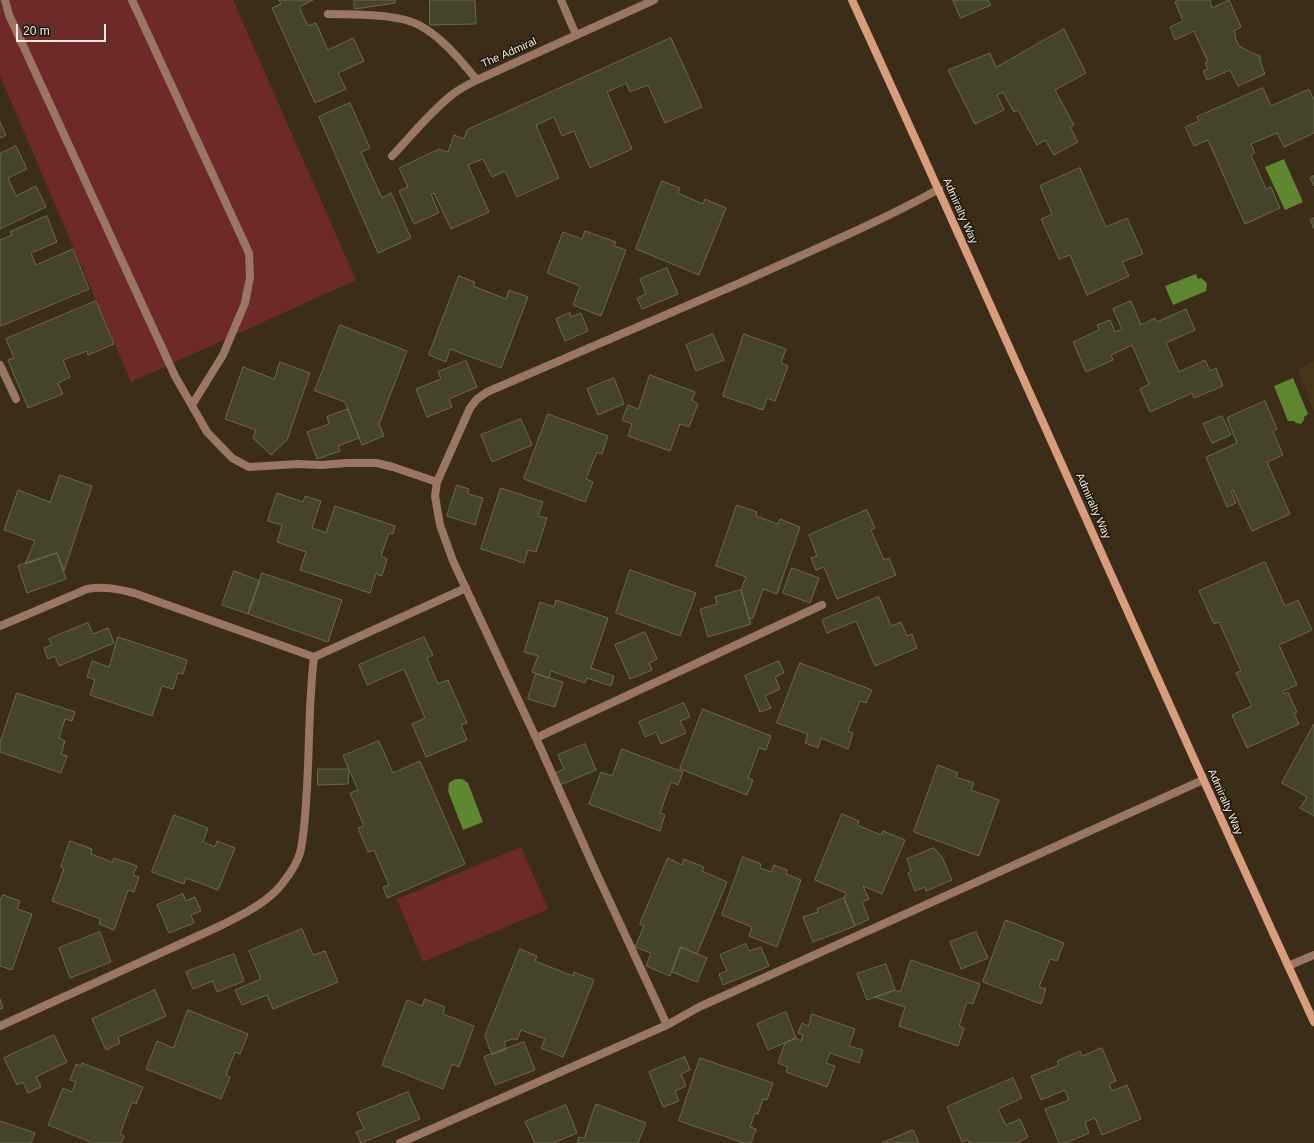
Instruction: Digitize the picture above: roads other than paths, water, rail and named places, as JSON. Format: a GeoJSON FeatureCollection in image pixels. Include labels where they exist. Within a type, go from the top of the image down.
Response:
{"type":"FeatureCollection","features":[{"type":"Feature","properties":{"kind":"main road","name":"Admiralty Way"},"geometry":{"type":"LineString","coordinates":[[852,0],[939,189],[1203,780],[1314,1022]]}},
{"type":"Feature","properties":{"kind":"street"},"geometry":{"type":"LineString","coordinates":[[5,0],[9,15],[171,368],[207,432],[232,458],[249,467],[297,464],[322,465],[377,463],[437,482]]}},
{"type":"Feature","properties":{"kind":"street"},"geometry":{"type":"LineString","coordinates":[[132,0],[249,253],[250,277],[245,303],[223,355],[192,405]]}},
{"type":"Feature","properties":{"kind":"street"},"geometry":{"type":"LineString","coordinates":[[561,0],[576,35]]}},
{"type":"Feature","properties":{"kind":"street","name":"The Admiral"},"geometry":{"type":"LineString","coordinates":[[392,156],[438,107],[454,93],[477,80],[654,0]]}},
{"type":"Feature","properties":{"kind":"street"},"geometry":{"type":"LineString","coordinates":[[328,14],[369,15],[404,20],[418,25],[431,33],[449,49],[477,80]]}},
{"type":"Feature","properties":{"kind":"street"},"geometry":{"type":"LineString","coordinates":[[667,1024],[594,870],[536,738],[453,561],[440,525],[435,496],[437,482],[470,408],[477,399],[487,392],[585,351],[791,260],[906,207],[939,189]]}},
{"type":"Feature","properties":{"kind":"street"},"geometry":{"type":"LineString","coordinates":[[0,365],[16,399]]}},
{"type":"Feature","properties":{"kind":"street"},"geometry":{"type":"LineString","coordinates":[[0,626],[87,589],[98,587],[109,588],[134,593],[314,657],[466,588]]}},
{"type":"Feature","properties":{"kind":"street"},"geometry":{"type":"LineString","coordinates":[[536,738],[822,605]]}},
{"type":"Feature","properties":{"kind":"street"},"geometry":{"type":"LineString","coordinates":[[0,1026],[222,926],[255,907],[281,886],[296,864],[300,854],[304,834],[311,685],[314,657]]}},
{"type":"Feature","properties":{"kind":"street"},"geometry":{"type":"LineString","coordinates":[[400,1143],[667,1024],[699,1007],[1203,780]]}},
{"type":"Feature","properties":{"kind":"street"},"geometry":{"type":"LineString","coordinates":[[1288,966],[1314,955]]}}]}
